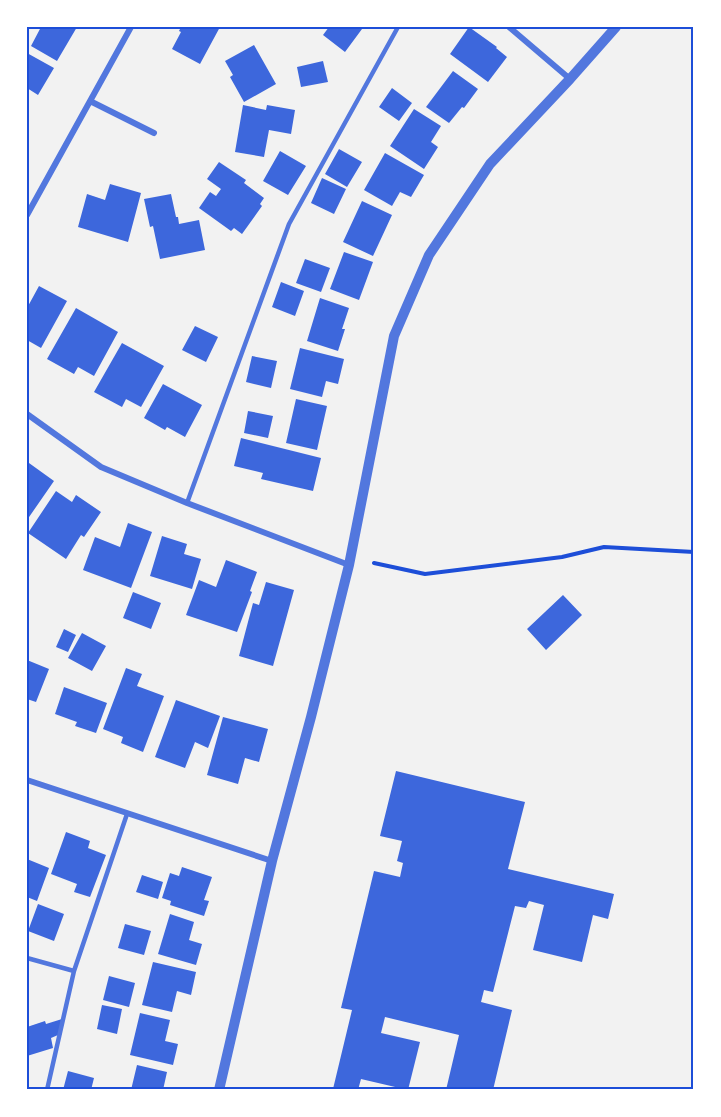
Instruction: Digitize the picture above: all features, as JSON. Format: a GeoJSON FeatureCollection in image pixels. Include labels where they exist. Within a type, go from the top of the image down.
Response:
{"type":"FeatureCollection","features":[{"type":"Feature","properties":{"kind":"street"},"geometry":{"type":"LineString","coordinates":[[27,215],[131,27]]}},
{"type":"Feature","properties":{"kind":"street"},"geometry":{"type":"LineString","coordinates":[[509,27],[570,79]]}},
{"type":"Feature","properties":{"kind":"street"},"geometry":{"type":"LineString","coordinates":[[219,1090],[272,861],[349,566],[394,336],[429,255],[490,164],[616,27]]}},
{"type":"Feature","properties":{"kind":"street"},"geometry":{"type":"LineString","coordinates":[[90,101],[154,133]]}},
{"type":"Feature","properties":{"kind":"street"},"geometry":{"type":"LineString","coordinates":[[27,414],[101,467],[349,566]]}},
{"type":"Feature","properties":{"kind":"street"},"geometry":{"type":"LineString","coordinates":[[27,780],[272,861]]}},
{"type":"Feature","properties":{"kind":"lane"},"geometry":{"type":"LineString","coordinates":[[187,503],[290,224],[398,27]]}},
{"type":"Feature","properties":{"kind":"lane"},"geometry":{"type":"LineString","coordinates":[[47,1090],[74,971],[127,814]]}},
{"type":"Feature","properties":{"kind":"lane"},"geometry":{"type":"LineString","coordinates":[[27,958],[74,971]]}},
{"type":"Feature","properties":{"kind":"path"},"geometry":{"type":"LineString","coordinates":[[374,563],[425,574],[562,557],[604,548],[694,552]]}},
{"type":"Feature","properties":{"kind":"building"},"geometry":{"type":"Polygon","coordinates":[[[41,27],[77,27],[57,61],[31,46],[41,27]]]}},
{"type":"Feature","properties":{"kind":"building"},"geometry":{"type":"Polygon","coordinates":[[[181,27],[220,27],[200,64],[172,49],[181,32],[179,31],[181,27]]]}},
{"type":"Feature","properties":{"kind":"building"},"geometry":{"type":"Polygon","coordinates":[[[329,27],[362,29],[345,52],[323,35],[329,27]]]}},
{"type":"Feature","properties":{"kind":"building"},"geometry":{"type":"Polygon","coordinates":[[[469,27],[507,57],[488,82],[450,54],[469,27]]]}},
{"type":"Feature","properties":{"kind":"building"},"geometry":{"type":"Polygon","coordinates":[[[254,45],[276,84],[244,102],[230,77],[233,75],[225,61],[254,45]]]}},
{"type":"Feature","properties":{"kind":"building"},"geometry":{"type":"Polygon","coordinates":[[[27,53],[54,68],[38,95],[27,88],[27,53]]]}},
{"type":"Feature","properties":{"kind":"building"},"geometry":{"type":"Polygon","coordinates":[[[323,61],[328,82],[301,87],[297,67],[323,61]]]}},
{"type":"Feature","properties":{"kind":"building"},"geometry":{"type":"Polygon","coordinates":[[[453,71],[478,89],[449,123],[426,107],[453,71]]]}},
{"type":"Feature","properties":{"kind":"building"},"geometry":{"type":"Polygon","coordinates":[[[392,88],[412,103],[399,121],[379,107],[392,88]]]}},
{"type":"Feature","properties":{"kind":"building"},"geometry":{"type":"Polygon","coordinates":[[[243,105],[266,110],[267,105],[295,110],[291,134],[269,130],[264,157],[235,152],[243,105]]]}},
{"type":"Feature","properties":{"kind":"building"},"geometry":{"type":"Polygon","coordinates":[[[414,109],[441,126],[431,142],[438,147],[424,169],[390,146],[414,109]]]}},
{"type":"Feature","properties":{"kind":"building"},"geometry":{"type":"Polygon","coordinates":[[[339,149],[362,162],[347,187],[325,174],[339,149]]]}},
{"type":"Feature","properties":{"kind":"building"},"geometry":{"type":"Polygon","coordinates":[[[280,151],[306,166],[288,195],[263,181],[280,151]]]}},
{"type":"Feature","properties":{"kind":"building"},"geometry":{"type":"Polygon","coordinates":[[[385,153],[424,175],[411,197],[400,192],[392,206],[364,190],[385,153]]]}},
{"type":"Feature","properties":{"kind":"building"},"geometry":{"type":"Polygon","coordinates":[[[219,162],[246,180],[244,183],[264,198],[260,204],[262,206],[242,234],[234,228],[231,231],[199,208],[210,192],[216,196],[221,189],[207,179],[219,162]]]}},
{"type":"Feature","properties":{"kind":"building"},"geometry":{"type":"Polygon","coordinates":[[[322,178],[346,189],[334,214],[311,203],[322,178]]]}},
{"type":"Feature","properties":{"kind":"building"},"geometry":{"type":"Polygon","coordinates":[[[110,184],[141,193],[128,242],[78,227],[87,194],[105,200],[110,184]]]}},
{"type":"Feature","properties":{"kind":"building"},"geometry":{"type":"Polygon","coordinates":[[[171,194],[179,224],[199,220],[205,250],[160,259],[144,199],[171,194]]]}},
{"type":"Feature","properties":{"kind":"building"},"geometry":{"type":"Polygon","coordinates":[[[362,201],[392,215],[373,256],[343,242],[362,201]]]}},
{"type":"Feature","properties":{"kind":"building"},"geometry":{"type":"Polygon","coordinates":[[[344,252],[373,262],[359,300],[330,289],[344,252]]]}},
{"type":"Feature","properties":{"kind":"building"},"geometry":{"type":"Polygon","coordinates":[[[305,259],[330,268],[321,292],[296,283],[305,259]]]}},
{"type":"Feature","properties":{"kind":"building"},"geometry":{"type":"Polygon","coordinates":[[[281,282],[304,291],[295,316],[272,307],[281,282]]]}},
{"type":"Feature","properties":{"kind":"building"},"geometry":{"type":"Polygon","coordinates":[[[39,286],[67,301],[41,348],[27,340],[27,308],[39,286]]]}},
{"type":"Feature","properties":{"kind":"building"},"geometry":{"type":"Polygon","coordinates":[[[320,298],[349,308],[338,351],[307,341],[320,298]]]}},
{"type":"Feature","properties":{"kind":"building"},"geometry":{"type":"Polygon","coordinates":[[[76,308],[118,332],[94,376],[78,367],[74,374],[47,359],[76,308]]]}},
{"type":"Feature","properties":{"kind":"building"},"geometry":{"type":"Polygon","coordinates":[[[195,326],[218,337],[206,362],[182,350],[195,326]]]}},
{"type":"Feature","properties":{"kind":"building"},"geometry":{"type":"Polygon","coordinates":[[[122,343],[164,366],[141,407],[126,399],[122,407],[94,392],[122,343]]]}},
{"type":"Feature","properties":{"kind":"building"},"geometry":{"type":"Polygon","coordinates":[[[300,348],[344,359],[338,384],[326,381],[322,397],[290,389],[300,348]]]}},
{"type":"Feature","properties":{"kind":"building"},"geometry":{"type":"Polygon","coordinates":[[[252,356],[277,361],[271,388],[246,382],[252,356]]]}},
{"type":"Feature","properties":{"kind":"building"},"geometry":{"type":"Polygon","coordinates":[[[163,384],[202,405],[185,437],[167,427],[165,430],[144,418],[163,384]]]}},
{"type":"Feature","properties":{"kind":"building"},"geometry":{"type":"Polygon","coordinates":[[[296,399],[327,406],[317,450],[286,443],[296,399]]]}},
{"type":"Feature","properties":{"kind":"building"},"geometry":{"type":"Polygon","coordinates":[[[248,411],[273,416],[268,438],[244,433],[248,411]]]}},
{"type":"Feature","properties":{"kind":"building"},"geometry":{"type":"Polygon","coordinates":[[[241,438],[321,458],[313,491],[261,479],[263,473],[234,466],[241,438]]]}},
{"type":"Feature","properties":{"kind":"building"},"geometry":{"type":"Polygon","coordinates":[[[29,463],[54,481],[27,520],[27,465],[29,463]]]}},
{"type":"Feature","properties":{"kind":"building"},"geometry":{"type":"Polygon","coordinates":[[[56,491],[72,502],[76,495],[101,512],[84,537],[81,535],[66,559],[28,533],[56,491]]]}},
{"type":"Feature","properties":{"kind":"building"},"geometry":{"type":"Polygon","coordinates":[[[128,523],[152,532],[131,588],[83,570],[95,537],[120,547],[128,523]]]}},
{"type":"Feature","properties":{"kind":"building"},"geometry":{"type":"Polygon","coordinates":[[[162,536],[187,544],[184,554],[201,559],[192,589],[150,576],[162,536]]]}},
{"type":"Feature","properties":{"kind":"building"},"geometry":{"type":"Polygon","coordinates":[[[226,560],[257,572],[237,632],[186,615],[199,580],[216,587],[226,560]]]}},
{"type":"Feature","properties":{"kind":"building"},"geometry":{"type":"Polygon","coordinates":[[[266,582],[294,590],[273,666],[239,656],[253,603],[259,605],[266,582]]]}},
{"type":"Feature","properties":{"kind":"building"},"geometry":{"type":"Polygon","coordinates":[[[133,592],[161,603],[151,629],[123,618],[133,592]]]}},
{"type":"Feature","properties":{"kind":"building"},"geometry":{"type":"Polygon","coordinates":[[[563,595],[582,615],[546,650],[527,629],[563,595]]]}},
{"type":"Feature","properties":{"kind":"building"},"geometry":{"type":"Polygon","coordinates":[[[64,629],[76,635],[68,652],[56,647],[64,629]]]}},
{"type":"Feature","properties":{"kind":"building"},"geometry":{"type":"Polygon","coordinates":[[[82,633],[106,646],[92,671],[68,658],[82,633]]]}},
{"type":"Feature","properties":{"kind":"building"},"geometry":{"type":"Polygon","coordinates":[[[27,660],[49,669],[36,702],[27,699],[27,660]]]}},
{"type":"Feature","properties":{"kind":"building"},"geometry":{"type":"Polygon","coordinates":[[[126,668],[142,674],[137,686],[164,696],[143,752],[121,743],[123,737],[103,729],[126,668]]]}},
{"type":"Feature","properties":{"kind":"building"},"geometry":{"type":"Polygon","coordinates":[[[64,687],[107,703],[96,733],[75,726],[77,722],[55,714],[64,687]]]}},
{"type":"Feature","properties":{"kind":"building"},"geometry":{"type":"Polygon","coordinates":[[[176,700],[220,716],[208,748],[195,742],[185,768],[155,757],[176,700]]]}},
{"type":"Feature","properties":{"kind":"building"},"geometry":{"type":"Polygon","coordinates":[[[223,717],[268,729],[259,762],[245,758],[238,784],[207,775],[223,717]]]}},
{"type":"Feature","properties":{"kind":"building"},"geometry":{"type":"Polygon","coordinates":[[[396,771],[525,802],[508,869],[614,894],[608,919],[593,915],[582,962],[533,950],[544,905],[529,901],[526,908],[515,906],[493,992],[484,990],[481,1002],[512,1010],[493,1090],[446,1090],[459,1035],[385,1017],[381,1033],[420,1042],[408,1090],[361,1079],[358,1090],[333,1089],[352,1010],[341,1008],[374,871],[400,877],[403,863],[397,861],[402,841],[380,836],[396,771]]]}},
{"type":"Feature","properties":{"kind":"building"},"geometry":{"type":"Polygon","coordinates":[[[66,832],[90,841],[88,848],[106,855],[90,897],[74,892],[77,884],[51,874],[66,832]]]}},
{"type":"Feature","properties":{"kind":"building"},"geometry":{"type":"Polygon","coordinates":[[[27,859],[49,868],[37,901],[27,897],[27,859]]]}},
{"type":"Feature","properties":{"kind":"building"},"geometry":{"type":"Polygon","coordinates":[[[182,867],[212,877],[204,900],[209,901],[204,916],[170,905],[171,901],[162,898],[170,873],[179,876],[182,867]]]}},
{"type":"Feature","properties":{"kind":"building"},"geometry":{"type":"Polygon","coordinates":[[[142,875],[163,882],[158,899],[136,892],[142,875]]]}},
{"type":"Feature","properties":{"kind":"building"},"geometry":{"type":"Polygon","coordinates":[[[38,904],[64,914],[54,941],[28,931],[38,904]]]}},
{"type":"Feature","properties":{"kind":"building"},"geometry":{"type":"Polygon","coordinates":[[[170,914],[194,922],[189,940],[202,944],[196,965],[158,954],[170,914]]]}},
{"type":"Feature","properties":{"kind":"building"},"geometry":{"type":"Polygon","coordinates":[[[125,924],[151,931],[144,955],[118,948],[125,924]]]}},
{"type":"Feature","properties":{"kind":"building"},"geometry":{"type":"Polygon","coordinates":[[[153,962],[196,972],[191,995],[177,991],[172,1012],[142,1005],[153,962]]]}},
{"type":"Feature","properties":{"kind":"building"},"geometry":{"type":"Polygon","coordinates":[[[109,976],[135,983],[129,1007],[103,1000],[109,976]]]}},
{"type":"Feature","properties":{"kind":"building"},"geometry":{"type":"Polygon","coordinates":[[[102,1005],[122,1009],[117,1034],[97,1029],[102,1005]]]}},
{"type":"Feature","properties":{"kind":"building"},"geometry":{"type":"Polygon","coordinates":[[[140,1013],[170,1020],[165,1041],[178,1044],[173,1065],[130,1055],[140,1013]]]}},
{"type":"Feature","properties":{"kind":"building"},"geometry":{"type":"Polygon","coordinates":[[[62,1019],[58,1035],[51,1038],[53,1048],[27,1056],[27,1027],[45,1021],[46,1024],[62,1019]]]}},
{"type":"Feature","properties":{"kind":"building"},"geometry":{"type":"Polygon","coordinates":[[[137,1065],[167,1072],[163,1090],[131,1090],[137,1065]]]}},
{"type":"Feature","properties":{"kind":"building"},"geometry":{"type":"Polygon","coordinates":[[[68,1071],[94,1078],[91,1090],[63,1090],[68,1071]]]}}]}
